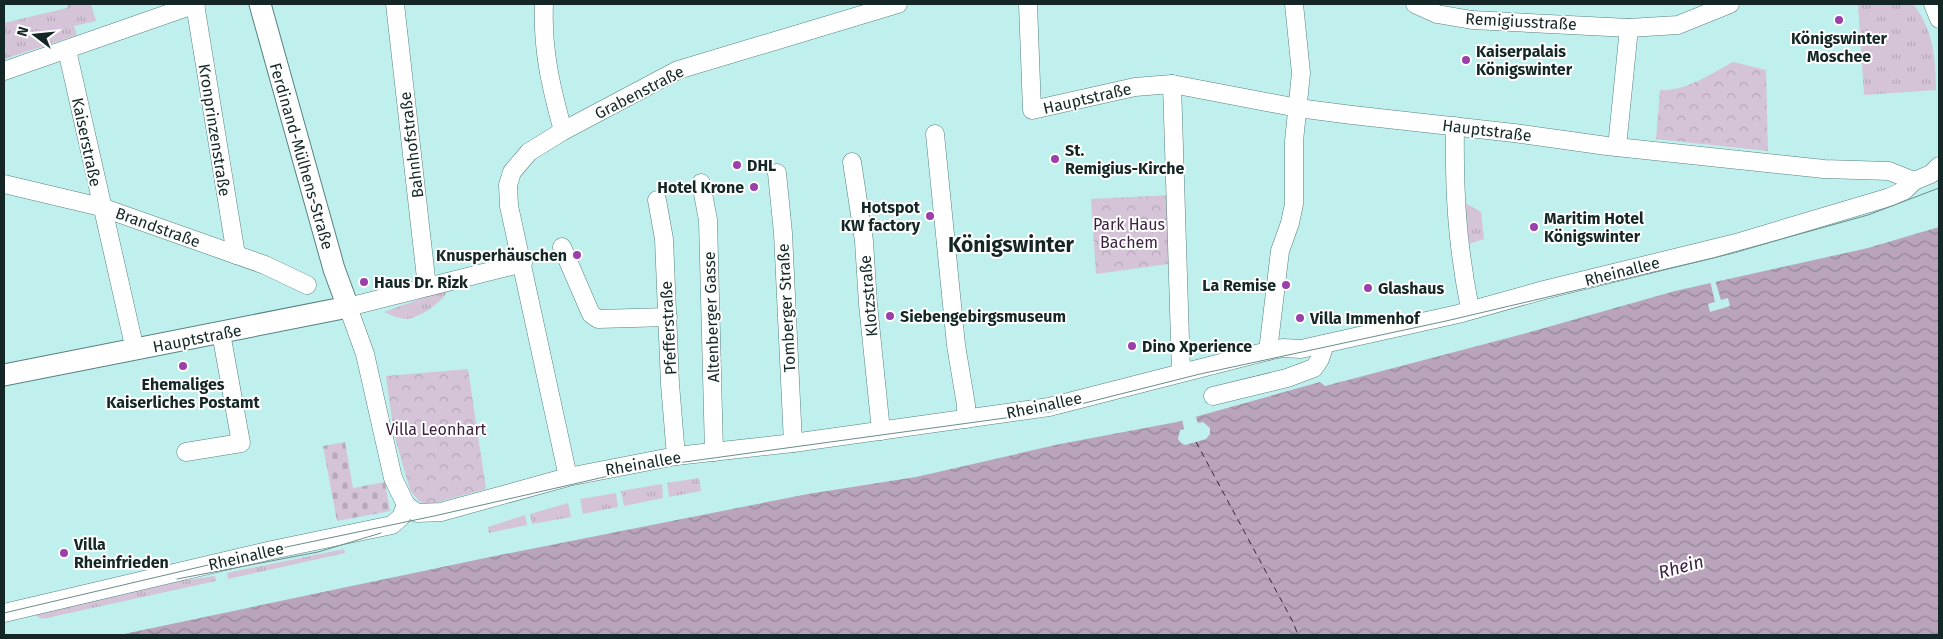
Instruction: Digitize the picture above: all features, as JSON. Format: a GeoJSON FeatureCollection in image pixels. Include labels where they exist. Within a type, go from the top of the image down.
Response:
{"type":"FeatureCollection","features":[{"type":"Feature","properties":{"kind":"main road","name":"Ferdinand-Mülhens-Straße"},"geometry":{"type":"LineString","coordinates":[[260,4],[334,269],[348,307]]}},
{"type":"Feature","properties":{"kind":"main road"},"geometry":{"type":"LineString","coordinates":[[320,313],[328,297],[334,269]]}},
{"type":"Feature","properties":{"kind":"main road","name":"Hauptstraße"},"geometry":{"type":"LineString","coordinates":[[4,375],[348,307]]}},
{"type":"Feature","properties":{"kind":"street"},"geometry":{"type":"LineString","coordinates":[[4,71],[195,4]]}},
{"type":"Feature","properties":{"kind":"street","name":"Kronprinzenstraße"},"geometry":{"type":"LineString","coordinates":[[195,4],[236,255]]}},
{"type":"Feature","properties":{"kind":"street","name":"Bahnhofstraße"},"geometry":{"type":"LineString","coordinates":[[395,4],[427,287]]}},
{"type":"Feature","properties":{"kind":"street"},"geometry":{"type":"LineString","coordinates":[[544,4],[543,37],[548,76],[563,131]]}},
{"type":"Feature","properties":{"kind":"street","name":"Grabenstraße"},"geometry":{"type":"LineString","coordinates":[[568,477],[523,263],[509,206],[508,185],[512,172],[529,152],[563,131],[678,70],[876,7],[898,4]]}},
{"type":"Feature","properties":{"kind":"street"},"geometry":{"type":"LineString","coordinates":[[1268,351],[1280,251],[1290,223],[1294,204],[1294,140],[1301,73],[1294,4]]}},
{"type":"Feature","properties":{"kind":"street","name":"Remigiusstraße"},"geometry":{"type":"LineString","coordinates":[[1415,4],[1437,14],[1472,20],[1629,28],[1678,25],[1730,4]]}},
{"type":"Feature","properties":{"kind":"street"},"geometry":{"type":"LineString","coordinates":[[1933,4],[1939,20]]}},
{"type":"Feature","properties":{"kind":"street","name":"Hauptstraße"},"geometry":{"type":"LineString","coordinates":[[1029,11],[1032,110],[1135,87],[1172,84],[1298,108],[1617,147],[1824,169],[1889,171],[1914,181]]}},
{"type":"Feature","properties":{"kind":"street"},"geometry":{"type":"LineString","coordinates":[[1617,147],[1629,28]]}},
{"type":"Feature","properties":{"kind":"street","name":"Kaiserstraße"},"geometry":{"type":"LineString","coordinates":[[67,50],[101,207],[135,350]]}},
{"type":"Feature","properties":{"kind":"street"},"geometry":{"type":"LineString","coordinates":[[1172,84],[1181,372]]}},
{"type":"Feature","properties":{"kind":"street"},"geometry":{"type":"LineString","coordinates":[[1455,126],[1455,208],[1460,256],[1470,309]]}},
{"type":"Feature","properties":{"kind":"street"},"geometry":{"type":"LineString","coordinates":[[935,134],[956,345],[966,405],[966,419]]}},
{"type":"Feature","properties":{"kind":"street","name":"Klotzstraße"},"geometry":{"type":"LineString","coordinates":[[852,162],[864,241],[868,304],[882,431]]}},
{"type":"Feature","properties":{"kind":"street"},"geometry":{"type":"LineString","coordinates":[[1914,181],[1931,174],[1939,166]]}},
{"type":"Feature","properties":{"kind":"street","name":"Tomberger Straße"},"geometry":{"type":"LineString","coordinates":[[777,173],[793,443]]}},
{"type":"Feature","properties":{"kind":"street","name":"Rheinallee"},"geometry":{"type":"LineString","coordinates":[[4,613],[272,550],[392,525],[401,517],[406,505],[417,513],[441,512],[568,477],[676,456],[793,443],[1049,407],[1268,351],[1283,348],[1301,349],[1325,344],[1736,243],[1890,197],[1905,190],[1914,181]]}},
{"type":"Feature","properties":{"kind":"street","name":"Altenberger Gasse"},"geometry":{"type":"LineString","coordinates":[[701,183],[708,220],[714,452]]}},
{"type":"Feature","properties":{"kind":"street","name":"Brandstraße"},"geometry":{"type":"LineString","coordinates":[[4,184],[101,207],[265,265],[307,285]]}},
{"type":"Feature","properties":{"kind":"street","name":"Pfefferstraße"},"geometry":{"type":"LineString","coordinates":[[657,200],[664,238],[676,456]]}},
{"type":"Feature","properties":{"kind":"street"},"geometry":{"type":"LineString","coordinates":[[562,247],[591,314],[598,319],[668,317]]}},
{"type":"Feature","properties":{"kind":"street","name":"Hauptstraße"},"geometry":{"type":"LineString","coordinates":[[348,307],[523,263]]}},
{"type":"Feature","properties":{"kind":"street","name":"Hauptstraße"},"geometry":{"type":"LineString","coordinates":[[359,336],[369,311],[389,296]]}},
{"type":"Feature","properties":{"kind":"street"},"geometry":{"type":"LineString","coordinates":[[348,307],[359,336],[393,478],[406,505]]}},
{"type":"Feature","properties":{"kind":"street"},"geometry":{"type":"LineString","coordinates":[[186,452],[241,443],[222,333]]}},
{"type":"Feature","properties":{"kind":"street"},"geometry":{"type":"LineString","coordinates":[[1213,396],[1314,368],[1325,344]]}},
{"type":"Feature","properties":{"kind":"street"},"geometry":{"type":"LineString","coordinates":[[1293,375],[1303,362],[1301,349]]}},
{"type":"Feature","properties":{"kind":"green space"},"geometry":{"type":"Polygon","coordinates":[[[67,4],[91,4],[96,21],[74,26],[77,35],[4,59],[4,23],[67,8],[67,4]]]}},
{"type":"Feature","properties":{"kind":"green space"},"geometry":{"type":"Polygon","coordinates":[[[1858,4],[1913,4],[1925,24],[1932,45],[1936,90],[1864,95],[1858,4]]]}},
{"type":"Feature","properties":{"kind":"green space"},"geometry":{"type":"Polygon","coordinates":[[[1733,62],[1766,70],[1768,151],[1656,139],[1660,90],[1669,90],[1689,85],[1733,62]]]}},
{"type":"Feature","properties":{"kind":"green space","name":"Park Haus Bachem"},"geometry":{"type":"Polygon","coordinates":[[[1172,195],[1175,263],[1096,274],[1091,199],[1172,195]]]}},
{"type":"Feature","properties":{"kind":"green space"},"geometry":{"type":"Polygon","coordinates":[[[1465,203],[1481,212],[1484,239],[1469,244],[1465,203]]]}},
{"type":"Feature","properties":{"kind":"green space"},"geometry":{"type":"Polygon","coordinates":[[[448,289],[437,304],[412,318],[395,317],[384,312],[448,289]]]}},
{"type":"Feature","properties":{"kind":"green space","name":"Villa Leonhart"},"geometry":{"type":"Polygon","coordinates":[[[468,369],[486,489],[427,505],[419,501],[410,490],[394,434],[386,376],[468,369]]]}},
{"type":"Feature","properties":{"kind":"green space"},"geometry":{"type":"Polygon","coordinates":[[[345,442],[353,488],[385,482],[390,511],[337,521],[323,446],[345,442]]]}},
{"type":"Feature","properties":{"kind":"green space"},"geometry":{"type":"Polygon","coordinates":[[[699,478],[701,491],[669,497],[667,483],[699,478]]]}},
{"type":"Feature","properties":{"kind":"green space"},"geometry":{"type":"Polygon","coordinates":[[[662,484],[663,498],[624,506],[621,491],[662,484]]]}},
{"type":"Feature","properties":{"kind":"green space"},"geometry":{"type":"Polygon","coordinates":[[[616,493],[618,507],[583,514],[580,499],[616,493]]]}},
{"type":"Feature","properties":{"kind":"green space"},"geometry":{"type":"Polygon","coordinates":[[[568,503],[571,517],[532,524],[530,514],[568,503]]]}},
{"type":"Feature","properties":{"kind":"green space"},"geometry":{"type":"Polygon","coordinates":[[[525,515],[527,525],[489,533],[488,527],[525,515]]]}},
{"type":"Feature","properties":{"kind":"green space"},"geometry":{"type":"Polygon","coordinates":[[[344,549],[345,553],[228,579],[227,573],[344,549]]]}},
{"type":"Feature","properties":{"kind":"green space"},"geometry":{"type":"Polygon","coordinates":[[[215,576],[216,581],[42,619],[35,615],[168,583],[215,576]]]}},
{"type":"Feature","properties":{"kind":"water","name":"Rhein"},"geometry":{"type":"Polygon","coordinates":[[[1939,227],[1939,635],[119,635],[490,557],[808,494],[916,477],[1060,444],[1177,422],[1320,382],[1325,386],[1523,334],[1675,291],[1868,248],[1939,227]]]}},
{"type":"Feature","properties":{"kind":"pier"},"geometry":{"type":"Polygon","coordinates":[[[1715,280],[1721,300],[1728,298],[1730,306],[1710,312],[1708,304],[1715,302],[1710,281],[1715,280]]]}},
{"type":"Feature","properties":{"kind":"pier"},"geometry":{"type":"Polygon","coordinates":[[[1195,415],[1198,423],[1203,422],[1210,428],[1210,434],[1206,439],[1185,445],[1178,439],[1180,430],[1184,429],[1182,419],[1195,415]]]}},
{"type":"Feature","properties":{"kind":"ferry route"},"geometry":{"type":"LineString","coordinates":[[1196,442],[1293,622],[1298,635]]}},
{"type":"Feature","properties":{"kind":"tram line"},"geometry":{"type":"LineString","coordinates":[[4,613],[272,550],[434,516],[648,467],[1049,412],[1200,374],[1446,321],[1713,258],[1868,215],[1939,188]]}},
{"type":"Feature","properties":{"kind":"tram line"},"geometry":{"type":"LineString","coordinates":[[177,579],[318,552],[381,533]]}},
{"type":"Feature","properties":{"kind":"place","name":"Königswinter Moschee"},"geometry":{"type":"Point","coordinates":[1839,20]}},
{"type":"Feature","properties":{"kind":"place","name":"Kaiserpalais Königswinter"},"geometry":{"type":"Point","coordinates":[1466,60]}},
{"type":"Feature","properties":{"kind":"place","name":"St. Remigius-Kirche"},"geometry":{"type":"Point","coordinates":[1055,159]}},
{"type":"Feature","properties":{"kind":"place","name":"DHL"},"geometry":{"type":"Point","coordinates":[737,165]}},
{"type":"Feature","properties":{"kind":"place","name":"Hotel Krone"},"geometry":{"type":"Point","coordinates":[754,187]}},
{"type":"Feature","properties":{"kind":"place","name":"Hotspot KW factory"},"geometry":{"type":"Point","coordinates":[930,216]}},
{"type":"Feature","properties":{"kind":"place","name":"Maritim Hotel Königswinter"},"geometry":{"type":"Point","coordinates":[1534,227]}},
{"type":"Feature","properties":{"kind":"place","name":"Knusperhäuschen"},"geometry":{"type":"Point","coordinates":[577,255]}},
{"type":"Feature","properties":{"kind":"place","name":"Haus Dr. Rizk"},"geometry":{"type":"Point","coordinates":[364,282]}},
{"type":"Feature","properties":{"kind":"place","name":"La Remise"},"geometry":{"type":"Point","coordinates":[1286,285]}},
{"type":"Feature","properties":{"kind":"place","name":"Glashaus"},"geometry":{"type":"Point","coordinates":[1368,288]}},
{"type":"Feature","properties":{"kind":"place","name":"Siebengebirgsmuseum"},"geometry":{"type":"Point","coordinates":[890,316]}},
{"type":"Feature","properties":{"kind":"place","name":"Villa Immenhof"},"geometry":{"type":"Point","coordinates":[1300,318]}},
{"type":"Feature","properties":{"kind":"place","name":"Dino Xperience"},"geometry":{"type":"Point","coordinates":[1132,346]}},
{"type":"Feature","properties":{"kind":"place","name":"Ehemaliges Kaiserliches Postamt"},"geometry":{"type":"Point","coordinates":[183,366]}},
{"type":"Feature","properties":{"kind":"place","name":"Villa Rheinfrieden"},"geometry":{"type":"Point","coordinates":[64,553]}},
{"type":"Feature","properties":{"kind":"district","name":"Königswinter"},"geometry":{"type":"Point","coordinates":[1011,245]}}]}
